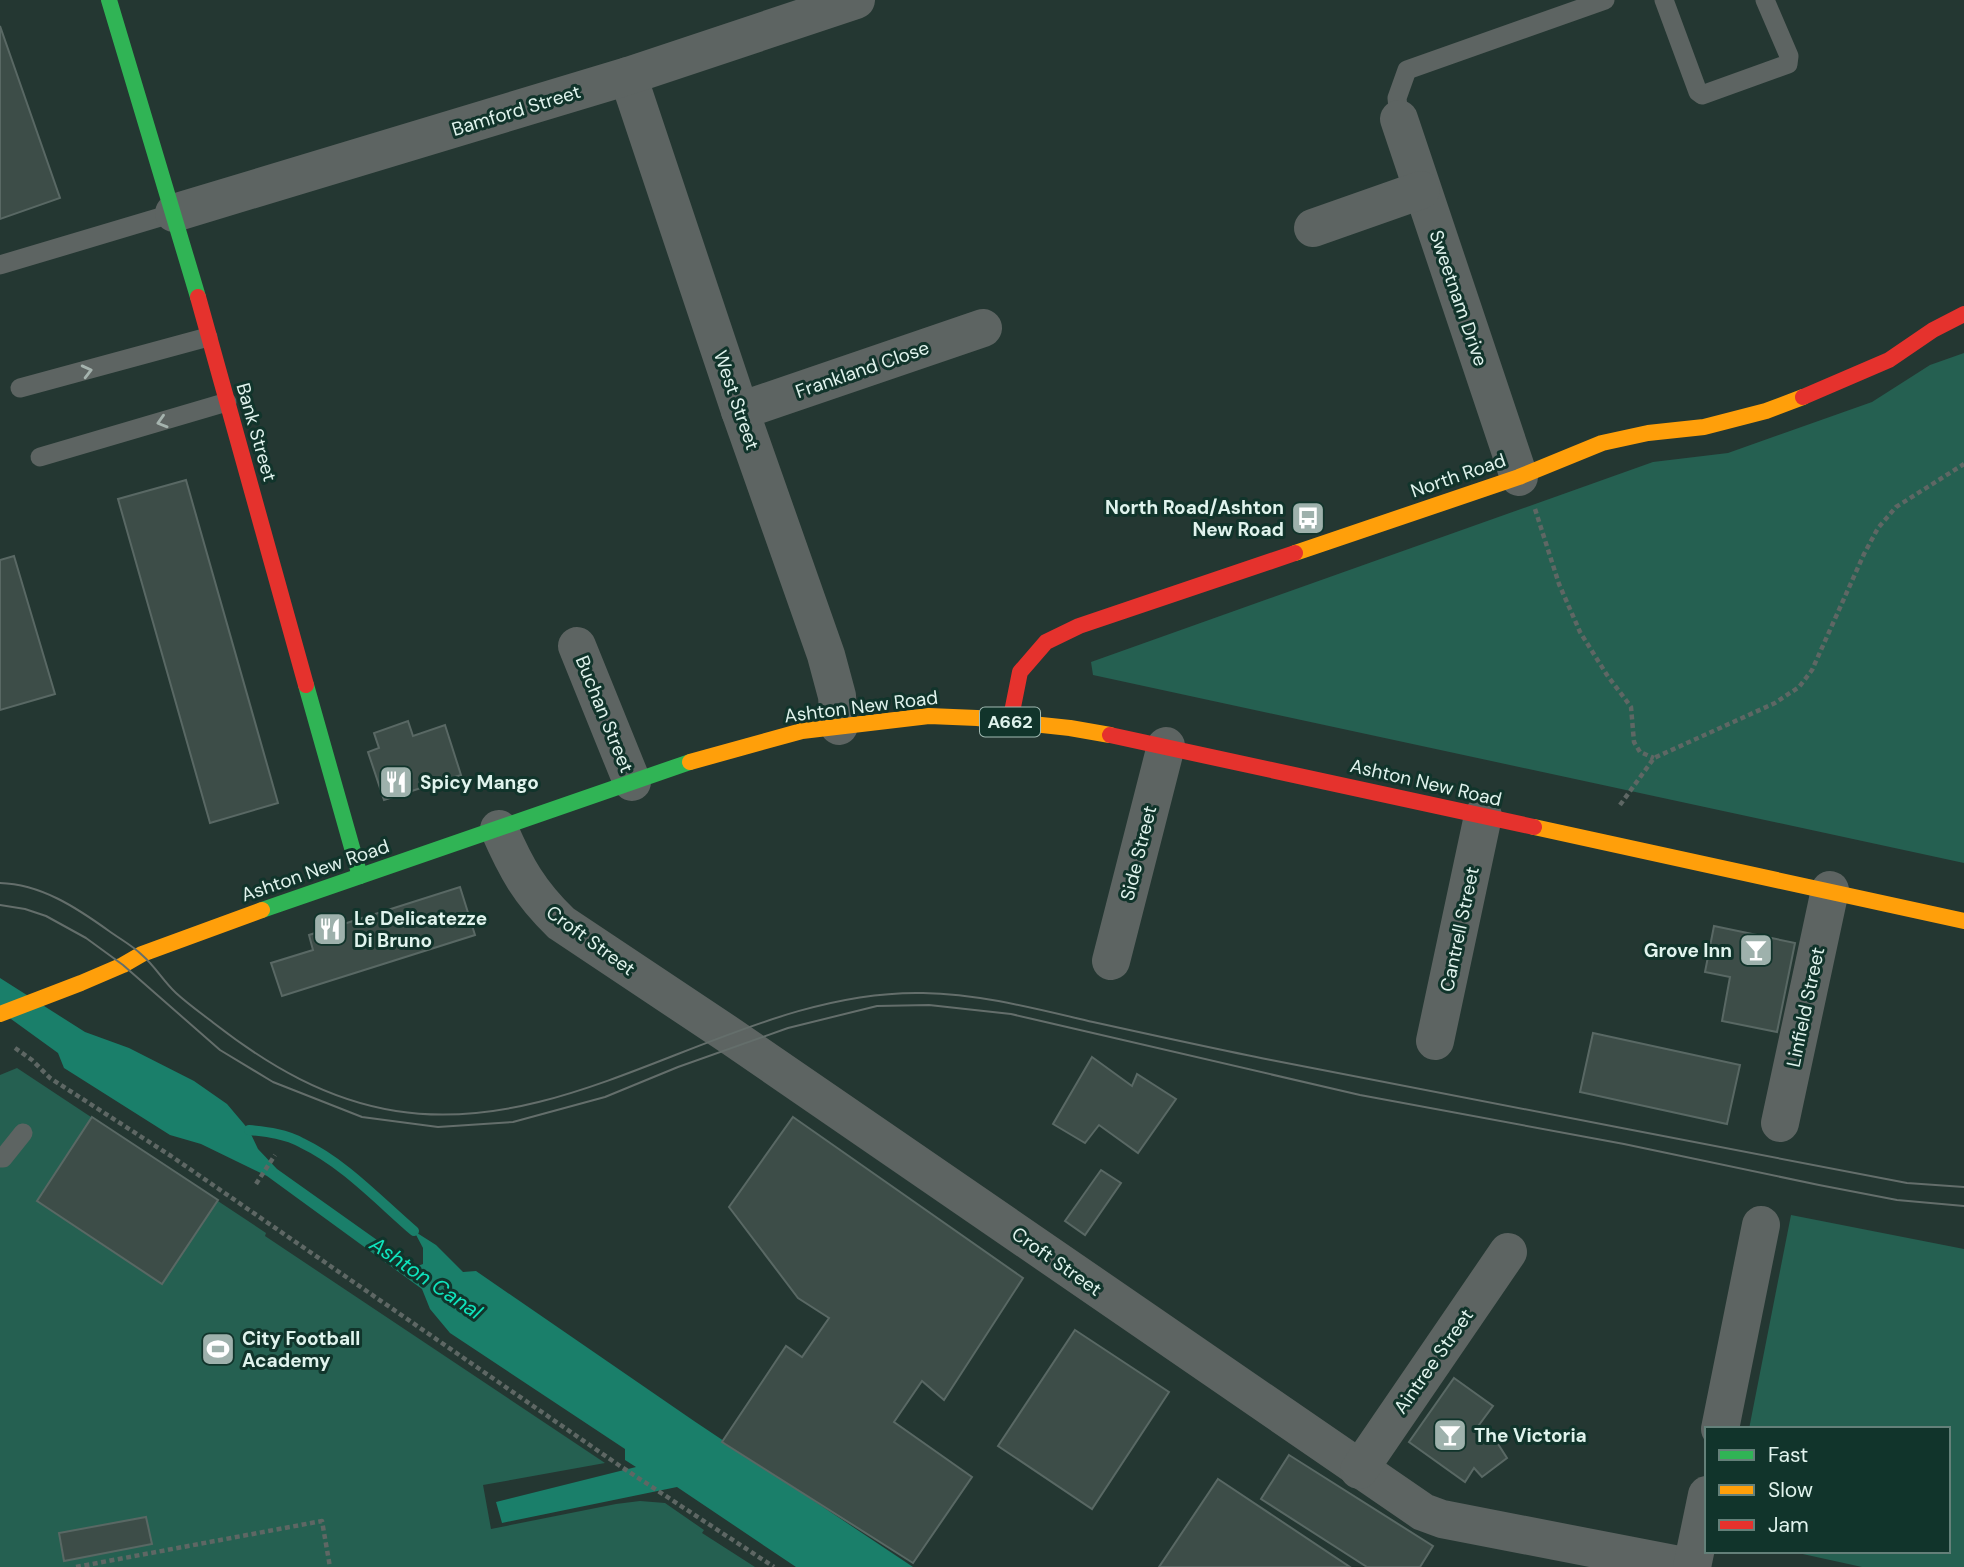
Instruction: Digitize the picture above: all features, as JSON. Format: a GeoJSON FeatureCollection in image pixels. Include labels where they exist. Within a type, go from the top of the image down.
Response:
{"type":"FeatureCollection","features":[{"type":"Feature","properties":{"kind":"main road","name":"Bank Street"},"geometry":{"type":"LineString","coordinates":[[109,0],[174,213],[360,876]]}},
{"type":"Feature","properties":{"kind":"main road","name":"North Road"},"geometry":{"type":"LineString","coordinates":[[1010,722],[1020,672],[1046,642],[1092,622],[1519,477],[1602,443],[1648,433],[1704,427],[1766,411],[1889,360],[1933,330],[1964,314]]}},
{"type":"Feature","properties":{"kind":"main road","name":"Ashton New Road"},"geometry":{"type":"LineString","coordinates":[[0,1014],[81,983],[142,954],[701,758],[766,739],[839,726],[929,716],[1070,728],[1166,746],[1964,921]]}},
{"type":"Feature","properties":{"kind":"street","name":"Bamford Street"},"geometry":{"type":"LineString","coordinates":[[174,213],[628,76],[856,0]]}},
{"type":"Feature","properties":{"kind":"street","name":"West Street"},"geometry":{"type":"LineString","coordinates":[[628,76],[740,411],[826,655],[836,696],[839,726]]}},
{"type":"Feature","properties":{"kind":"street","name":"Sweetnam Drive"},"geometry":{"type":"LineString","coordinates":[[1399,119],[1519,477]]}},
{"type":"Feature","properties":{"kind":"street"},"geometry":{"type":"LineString","coordinates":[[1312,228],[1422,190]]}},
{"type":"Feature","properties":{"kind":"street","name":"Frankland Close"},"geometry":{"type":"LineString","coordinates":[[740,411],[983,328]]}},
{"type":"Feature","properties":{"kind":"street","name":"Buchan Street"},"geometry":{"type":"LineString","coordinates":[[577,646],[632,782]]}},
{"type":"Feature","properties":{"kind":"street","name":"Side Street"},"geometry":{"type":"LineString","coordinates":[[1111,961],[1166,746]]}},
{"type":"Feature","properties":{"kind":"street","name":"Cantrell Street"},"geometry":{"type":"LineString","coordinates":[[1435,1041],[1483,816]]}},
{"type":"Feature","properties":{"kind":"street","name":"Croft Street"},"geometry":{"type":"LineString","coordinates":[[499,829],[512,860],[537,900],[561,923],[729,1035],[1423,1512],[1442,1519],[1691,1567]]}},
{"type":"Feature","properties":{"kind":"street","name":"Linfield Street"},"geometry":{"type":"LineString","coordinates":[[1780,1123],[1830,890]]}},
{"type":"Feature","properties":{"kind":"street"},"geometry":{"type":"LineString","coordinates":[[1720,1427],[1761,1225]]}},
{"type":"Feature","properties":{"kind":"street","name":"Aintree Street"},"geometry":{"type":"LineString","coordinates":[[1359,1470],[1508,1252]]}},
{"type":"Feature","properties":{"kind":"street"},"geometry":{"type":"LineString","coordinates":[[1691,1567],[1705,1504]]}},
{"type":"Feature","properties":{"kind":"lane"},"geometry":{"type":"LineString","coordinates":[[1399,119],[1397,98],[1406,70],[1605,0]]}},
{"type":"Feature","properties":{"kind":"lane"},"geometry":{"type":"LineString","coordinates":[[1664,0],[1698,92],[1705,95],[1788,64],[1789,56],[1765,0]]}},
{"type":"Feature","properties":{"kind":"lane"},"geometry":{"type":"LineString","coordinates":[[0,265],[174,213]]}},
{"type":"Feature","properties":{"kind":"lane"},"geometry":{"type":"LineString","coordinates":[[20,388],[208,337]]}},
{"type":"Feature","properties":{"kind":"lane"},"geometry":{"type":"LineString","coordinates":[[40,457],[227,402]]}},
{"type":"Feature","properties":{"kind":"lane"},"geometry":{"type":"LineString","coordinates":[[0,1158],[3,1158],[23,1133]]}},
{"type":"Feature","properties":{"kind":"path"},"geometry":{"type":"LineString","coordinates":[[1594,840],[1654,758],[1775,703],[1799,687],[1812,670],[1878,528],[1896,506],[1964,464]]}},
{"type":"Feature","properties":{"kind":"path"},"geometry":{"type":"LineString","coordinates":[[1519,477],[1540,520],[1559,584],[1580,632],[1631,707],[1634,742],[1640,752],[1654,758]]}},
{"type":"Feature","properties":{"kind":"path"},"geometry":{"type":"LineString","coordinates":[[10,1045],[32,1060],[50,1079],[182,1164],[620,1466],[774,1567]]}},
{"type":"Feature","properties":{"kind":"path"},"geometry":{"type":"LineString","coordinates":[[256,1184],[275,1155]]}},
{"type":"Feature","properties":{"kind":"path"},"geometry":{"type":"LineString","coordinates":[[76,1567],[322,1521],[330,1567]]}},
{"type":"Feature","properties":{"kind":"shaded area"},"geometry":{"type":"Polygon","coordinates":[[[1964,353],[1964,863],[1093,675],[1091,662],[1653,462],[1728,453],[1872,402],[1930,365],[1964,353]]]}},
{"type":"Feature","properties":{"kind":"shaded area","name":"City Football Academy"},"geometry":{"type":"Polygon","coordinates":[[[17,1068],[605,1463],[483,1485],[491,1529],[616,1504],[640,1501],[665,1503],[704,1530],[702,1533],[755,1567],[0,1567],[0,1075],[17,1068]]]}},
{"type":"Feature","properties":{"kind":"shaded area"},"geometry":{"type":"Polygon","coordinates":[[[1791,1215],[1964,1249],[1964,1567],[1862,1567],[1798,1553],[1950,1553],[1950,1427],[1749,1427],[1791,1215]]]}},
{"type":"Feature","properties":{"kind":"water","name":"Ashton Canal"},"geometry":{"type":"Polygon","coordinates":[[[0,978],[85,1032],[129,1048],[194,1081],[227,1104],[249,1130],[258,1149],[277,1169],[415,1267],[423,1264],[423,1248],[414,1231],[436,1245],[463,1272],[476,1271],[913,1567],[796,1567],[677,1487],[502,1523],[496,1502],[636,1467],[625,1460],[625,1449],[450,1333],[430,1309],[422,1289],[267,1176],[201,1144],[170,1135],[64,1068],[58,1053],[0,1011],[0,978]]]}},
{"type":"Feature","properties":{"kind":"building"},"geometry":{"type":"Polygon","coordinates":[[[0,26],[60,198],[0,219],[0,26]]]}},
{"type":"Feature","properties":{"kind":"building"},"geometry":{"type":"Polygon","coordinates":[[[186,480],[278,803],[210,823],[118,499],[186,480]]]}},
{"type":"Feature","properties":{"kind":"building"},"geometry":{"type":"Polygon","coordinates":[[[14,556],[55,694],[0,710],[0,560],[14,556]]]}},
{"type":"Feature","properties":{"kind":"building"},"geometry":{"type":"Polygon","coordinates":[[[408,721],[413,736],[445,725],[461,775],[384,800],[368,752],[379,748],[374,733],[408,721]]]}},
{"type":"Feature","properties":{"kind":"building"},"geometry":{"type":"Polygon","coordinates":[[[460,887],[475,935],[282,996],[271,963],[313,950],[309,935],[460,887]]]}},
{"type":"Feature","properties":{"kind":"building"},"geometry":{"type":"Polygon","coordinates":[[[1714,926],[1795,943],[1777,1032],[1722,1021],[1730,977],[1705,972],[1714,926]]]}},
{"type":"Feature","properties":{"kind":"building"},"geometry":{"type":"Polygon","coordinates":[[[1593,1033],[1740,1065],[1727,1124],[1580,1092],[1593,1033]]]}},
{"type":"Feature","properties":{"kind":"building"},"geometry":{"type":"Polygon","coordinates":[[[1092,1057],[1132,1086],[1137,1074],[1176,1099],[1138,1153],[1099,1125],[1085,1143],[1053,1124],[1092,1057]]]}},
{"type":"Feature","properties":{"kind":"building"},"geometry":{"type":"Polygon","coordinates":[[[92,1117],[218,1200],[162,1284],[37,1201],[92,1117]]]}},
{"type":"Feature","properties":{"kind":"building"},"geometry":{"type":"Polygon","coordinates":[[[793,1117],[1023,1278],[944,1400],[922,1381],[894,1422],[972,1477],[913,1563],[722,1442],[786,1346],[802,1357],[829,1318],[798,1298],[729,1207],[793,1117]]]}},
{"type":"Feature","properties":{"kind":"building"},"geometry":{"type":"Polygon","coordinates":[[[1101,1170],[1121,1183],[1085,1235],[1065,1221],[1101,1170]]]}},
{"type":"Feature","properties":{"kind":"building"},"geometry":{"type":"Polygon","coordinates":[[[1075,1330],[1169,1392],[1092,1509],[998,1446],[1075,1330]]]}},
{"type":"Feature","properties":{"kind":"building","name":"The Victoria"},"geometry":{"type":"Polygon","coordinates":[[[1454,1378],[1493,1406],[1476,1429],[1498,1444],[1507,1458],[1482,1477],[1474,1468],[1465,1482],[1409,1442],[1454,1378]]]}},
{"type":"Feature","properties":{"kind":"building"},"geometry":{"type":"Polygon","coordinates":[[[1289,1455],[1433,1546],[1420,1567],[1367,1567],[1261,1499],[1289,1455]]]}},
{"type":"Feature","properties":{"kind":"building"},"geometry":{"type":"Polygon","coordinates":[[[1218,1479],[1350,1567],[1159,1567],[1218,1479]]]}},
{"type":"Feature","properties":{"kind":"building"},"geometry":{"type":"Polygon","coordinates":[[[146,1517],[152,1544],[64,1561],[59,1533],[146,1517]]]}},
{"type":"Feature","properties":{"kind":"waterway"},"geometry":{"type":"LineString","coordinates":[[249,1130],[290,1137],[317,1151],[347,1172],[414,1231]]}},
{"type":"Feature","properties":{"kind":"tram line"},"geometry":{"type":"LineString","coordinates":[[0,883],[15,884],[44,893],[84,914],[138,952],[190,1005],[278,1067],[346,1099],[396,1111],[463,1114],[529,1104],[594,1085],[789,1014],[855,998],[945,994],[1009,1003],[1271,1060],[1907,1183],[1964,1187]]}},
{"type":"Feature","properties":{"kind":"tram line"},"geometry":{"type":"LineString","coordinates":[[0,905],[46,916],[86,938],[123,965],[220,1050],[273,1082],[362,1117],[438,1127],[513,1122],[605,1097],[678,1067],[788,1028],[877,1006],[929,1005],[1011,1014],[1360,1095],[1624,1144],[1819,1185],[1897,1200],[1964,1206]]}},
{"type":"Feature","properties":{"kind":"traffic: fast"},"geometry":{"type":"LineString","coordinates":[[109,0],[198,297]]}},
{"type":"Feature","properties":{"kind":"traffic: fast"},"geometry":{"type":"LineString","coordinates":[[306,685],[360,876]]}},
{"type":"Feature","properties":{"kind":"traffic: fast"},"geometry":{"type":"LineString","coordinates":[[262,910],[690,762]]}},
{"type":"Feature","properties":{"kind":"traffic: slow"},"geometry":{"type":"LineString","coordinates":[[1295,553],[1519,477],[1602,443],[1648,433],[1704,427],[1766,411],[1803,397]]}},
{"type":"Feature","properties":{"kind":"traffic: slow"},"geometry":{"type":"LineString","coordinates":[[690,762],[802,731],[929,716],[977,718],[1110,735]]}},
{"type":"Feature","properties":{"kind":"traffic: slow"},"geometry":{"type":"LineString","coordinates":[[1534,827],[1964,921]]}},
{"type":"Feature","properties":{"kind":"traffic: slow"},"geometry":{"type":"LineString","coordinates":[[0,1014],[81,983],[142,954],[262,910]]}},
{"type":"Feature","properties":{"kind":"traffic: jam"},"geometry":{"type":"LineString","coordinates":[[198,297],[306,685]]}},
{"type":"Feature","properties":{"kind":"traffic: jam"},"geometry":{"type":"LineString","coordinates":[[1803,397],[1889,360],[1933,330],[1964,314]]}},
{"type":"Feature","properties":{"kind":"traffic: jam"},"geometry":{"type":"LineString","coordinates":[[1010,722],[1020,672],[1046,642],[1079,626],[1295,553]]}},
{"type":"Feature","properties":{"kind":"traffic: jam"},"geometry":{"type":"LineString","coordinates":[[1110,735],[1534,827]]}},
{"type":"Feature","properties":{"kind":"place","name":"North Road/Ashton New Road"},"geometry":{"type":"Point","coordinates":[1308,518]}},
{"type":"Feature","properties":{"kind":"place","name":"Spicy Mango"},"geometry":{"type":"Point","coordinates":[396,782]}},
{"type":"Feature","properties":{"kind":"place","name":"Le Delicatezze Di Bruno"},"geometry":{"type":"Point","coordinates":[330,929]}},
{"type":"Feature","properties":{"kind":"place","name":"Grove Inn"},"geometry":{"type":"Point","coordinates":[1756,950]}},
{"type":"Feature","properties":{"kind":"place","name":"City Football Academy"},"geometry":{"type":"Point","coordinates":[218,1349]}},
{"type":"Feature","properties":{"kind":"place","name":"The Victoria"},"geometry":{"type":"Point","coordinates":[1450,1435]}}]}
